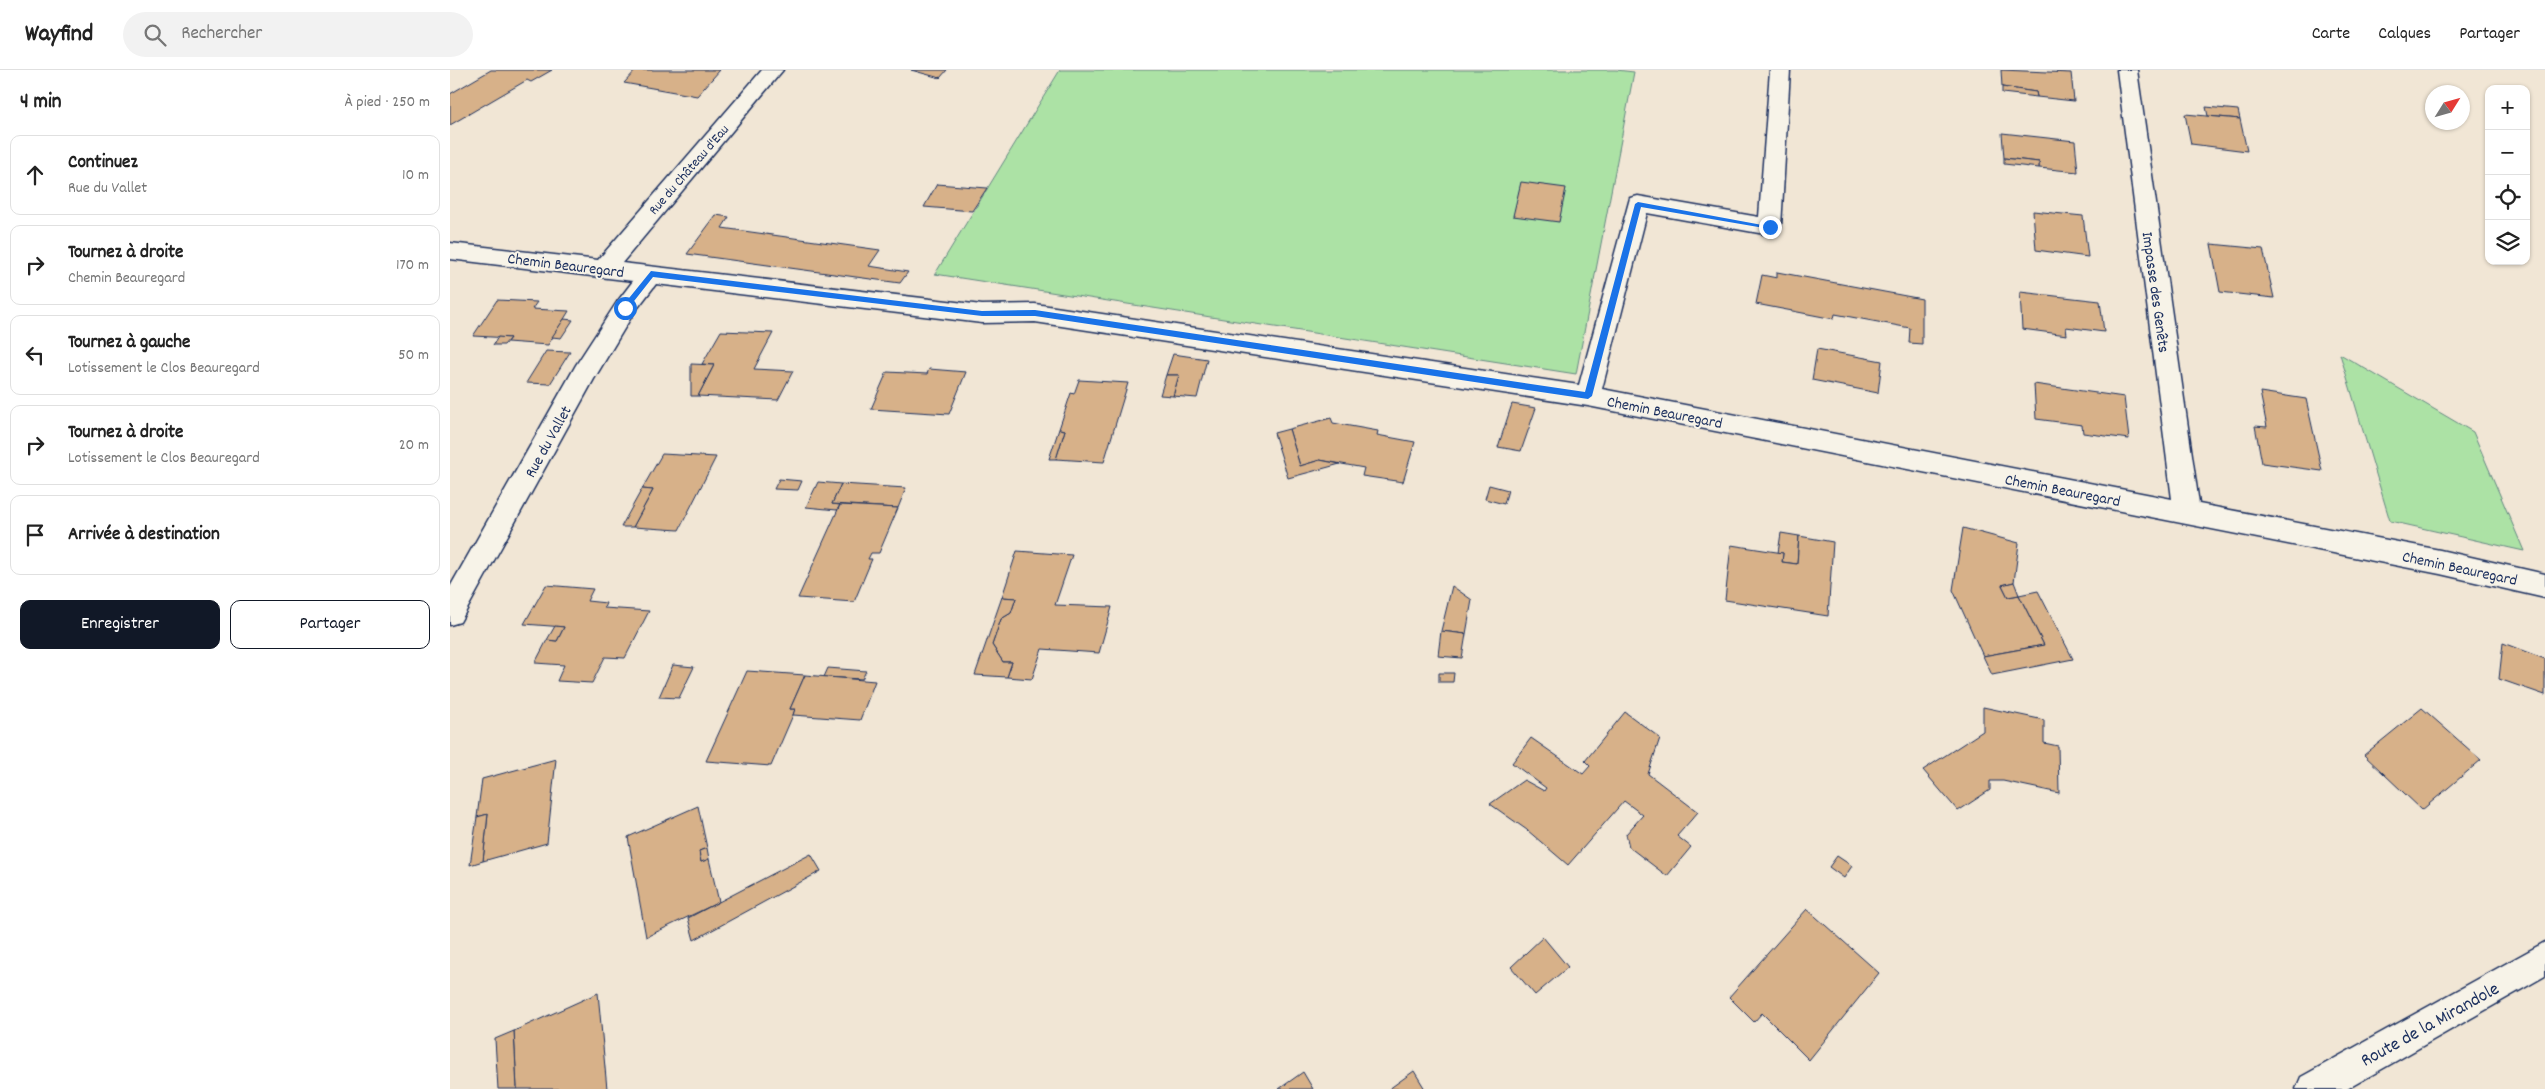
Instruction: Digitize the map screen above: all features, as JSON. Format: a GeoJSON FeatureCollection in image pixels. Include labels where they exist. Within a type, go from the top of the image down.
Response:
{"type":"FeatureCollection","features":[{"type":"Feature","properties":{"kind":"street","name":"Rue du Château d'Eau"},"geometry":{"type":"LineString","coordinates":[[604,268],[773,70]]}},
{"type":"Feature","properties":{"kind":"street"},"geometry":{"type":"LineString","coordinates":[[1588,396],[1638,204],[1770,227],[1780,70]]}},
{"type":"Feature","properties":{"kind":"street","name":"Impasse des Genêts"},"geometry":{"type":"LineString","coordinates":[[2127,70],[2187,513]]}},
{"type":"Feature","properties":{"kind":"street","name":"Chemin Beauregard"},"geometry":{"type":"LineString","coordinates":[[450,251],[982,314],[1035,313],[1588,396],[2440,562],[2545,586]]}},
{"type":"Feature","properties":{"kind":"street","name":"Rue du Vallet"},"geometry":{"type":"LineString","coordinates":[[450,614],[585,372],[625,308],[651,274]]}},
{"type":"Feature","properties":{"kind":"street","name":"Route de la Mirandole"},"geometry":{"type":"LineString","coordinates":[[2313,1089],[2545,958]]}},
{"type":"Feature","properties":{"kind":"green space"},"geometry":{"type":"Polygon","coordinates":[[[1060,70],[1616,70],[1634,72],[1576,374],[935,274],[1060,70]]]}},
{"type":"Feature","properties":{"kind":"green space"},"geometry":{"type":"Polygon","coordinates":[[[2340,354],[2473,432],[2524,551],[2390,521],[2340,354]]]}},
{"type":"Feature","properties":{"kind":"building"},"geometry":{"type":"Polygon","coordinates":[[[491,70],[552,70],[531,82],[527,80],[450,125],[450,94],[491,70]]]}},
{"type":"Feature","properties":{"kind":"building"},"geometry":{"type":"Polygon","coordinates":[[[636,70],[720,70],[697,96],[624,83],[636,70]]]}},
{"type":"Feature","properties":{"kind":"building"},"geometry":{"type":"Polygon","coordinates":[[[911,70],[947,70],[940,78],[911,70]]]}},
{"type":"Feature","properties":{"kind":"building"},"geometry":{"type":"Polygon","coordinates":[[[2001,70],[2071,73],[2074,101],[2037,97],[2036,92],[2002,87],[2001,70]]]}},
{"type":"Feature","properties":{"kind":"building"},"geometry":{"type":"Polygon","coordinates":[[[2002,87],[2036,92],[2037,97],[2002,93],[2002,87]]]}},
{"type":"Feature","properties":{"kind":"building"},"geometry":{"type":"Polygon","coordinates":[[[2206,107],[2238,110],[2240,119],[2208,116],[2206,107]]]}},
{"type":"Feature","properties":{"kind":"building"},"geometry":{"type":"Polygon","coordinates":[[[2185,114],[2240,119],[2247,151],[2191,144],[2185,114]]]}},
{"type":"Feature","properties":{"kind":"building"},"geometry":{"type":"Polygon","coordinates":[[[2002,133],[2075,141],[2078,172],[2039,168],[2039,162],[2004,158],[2002,133]]]}},
{"type":"Feature","properties":{"kind":"building"},"geometry":{"type":"Polygon","coordinates":[[[2004,158],[2039,162],[2039,168],[2004,164],[2004,158]]]}},
{"type":"Feature","properties":{"kind":"building"},"geometry":{"type":"Polygon","coordinates":[[[1521,182],[1566,188],[1559,222],[1513,216],[1521,182]]]}},
{"type":"Feature","properties":{"kind":"building"},"geometry":{"type":"Polygon","coordinates":[[[937,184],[987,188],[972,211],[924,207],[937,184]]]}},
{"type":"Feature","properties":{"kind":"building"},"geometry":{"type":"Polygon","coordinates":[[[2033,211],[2083,216],[2088,257],[2036,250],[2033,211]]]}},
{"type":"Feature","properties":{"kind":"building"},"geometry":{"type":"Polygon","coordinates":[[[716,215],[729,217],[722,228],[880,250],[869,266],[908,272],[900,283],[687,254],[716,215]]]}},
{"type":"Feature","properties":{"kind":"building"},"geometry":{"type":"Polygon","coordinates":[[[2211,244],[2263,249],[2274,298],[2220,292],[2211,244]]]}},
{"type":"Feature","properties":{"kind":"building"},"geometry":{"type":"Polygon","coordinates":[[[1777,272],[1922,299],[1922,344],[1909,343],[1910,328],[1835,314],[1834,319],[1756,304],[1762,275],[1777,278],[1777,272]]]}},
{"type":"Feature","properties":{"kind":"building"},"geometry":{"type":"Polygon","coordinates":[[[2020,292],[2100,301],[2104,332],[2066,327],[2067,335],[2022,329],[2020,292]]]}},
{"type":"Feature","properties":{"kind":"building"},"geometry":{"type":"Polygon","coordinates":[[[497,300],[537,302],[532,309],[569,311],[548,345],[507,342],[510,338],[473,336],[497,300]]]}},
{"type":"Feature","properties":{"kind":"building"},"geometry":{"type":"Polygon","coordinates":[[[564,319],[573,320],[561,338],[552,337],[564,319]]]}},
{"type":"Feature","properties":{"kind":"building"},"geometry":{"type":"Polygon","coordinates":[[[721,331],[773,333],[754,369],[793,371],[778,400],[698,396],[714,365],[702,364],[721,331]]]}},
{"type":"Feature","properties":{"kind":"building"},"geometry":{"type":"Polygon","coordinates":[[[498,337],[510,338],[504,345],[493,345],[498,337]]]}},
{"type":"Feature","properties":{"kind":"building"},"geometry":{"type":"Polygon","coordinates":[[[1817,349],[1882,361],[1878,393],[1812,380],[1817,349]]]}},
{"type":"Feature","properties":{"kind":"building"},"geometry":{"type":"Polygon","coordinates":[[[546,351],[570,352],[550,384],[526,383],[546,351]]]}},
{"type":"Feature","properties":{"kind":"building"},"geometry":{"type":"Polygon","coordinates":[[[1173,354],[1207,359],[1197,398],[1173,396],[1179,375],[1166,375],[1173,354]]]}},
{"type":"Feature","properties":{"kind":"building"},"geometry":{"type":"Polygon","coordinates":[[[691,364],[714,365],[698,396],[691,396],[691,364]]]}},
{"type":"Feature","properties":{"kind":"building"},"geometry":{"type":"Polygon","coordinates":[[[929,369],[966,372],[949,414],[871,409],[887,372],[927,374],[929,369]]]}},
{"type":"Feature","properties":{"kind":"building"},"geometry":{"type":"Polygon","coordinates":[[[1166,375],[1179,375],[1173,396],[1160,395],[1166,375]]]}},
{"type":"Feature","properties":{"kind":"building"},"geometry":{"type":"Polygon","coordinates":[[[1079,380],[1128,383],[1104,462],[1056,459],[1065,430],[1059,429],[1071,393],[1074,394],[1079,380]]]}},
{"type":"Feature","properties":{"kind":"building"},"geometry":{"type":"Polygon","coordinates":[[[2034,384],[2124,397],[2129,439],[2083,433],[2082,425],[2036,419],[2034,384]]]}},
{"type":"Feature","properties":{"kind":"building"},"geometry":{"type":"Polygon","coordinates":[[[2260,392],[2306,399],[2322,471],[2262,463],[2255,426],[2267,427],[2260,392]]]}},
{"type":"Feature","properties":{"kind":"building"},"geometry":{"type":"Polygon","coordinates":[[[1512,404],[1536,408],[1521,451],[1498,447],[1512,404]]]}},
{"type":"Feature","properties":{"kind":"building"},"geometry":{"type":"Polygon","coordinates":[[[1331,418],[1333,423],[1378,431],[1377,435],[1415,442],[1403,482],[1362,476],[1364,468],[1320,460],[1300,466],[1289,429],[1331,418]]]}},
{"type":"Feature","properties":{"kind":"building"},"geometry":{"type":"Polygon","coordinates":[[[1059,429],[1065,430],[1056,459],[1049,459],[1059,429]]]}},
{"type":"Feature","properties":{"kind":"building"},"geometry":{"type":"Polygon","coordinates":[[[1289,429],[1300,466],[1320,460],[1340,464],[1288,478],[1274,433],[1289,429]]]}},
{"type":"Feature","properties":{"kind":"building"},"geometry":{"type":"Polygon","coordinates":[[[662,454],[716,457],[679,530],[633,527],[653,490],[642,489],[662,454]]]}},
{"type":"Feature","properties":{"kind":"building"},"geometry":{"type":"Polygon","coordinates":[[[779,479],[802,481],[798,490],[774,489],[779,479]]]}},
{"type":"Feature","properties":{"kind":"building"},"geometry":{"type":"Polygon","coordinates":[[[818,482],[841,484],[832,504],[840,505],[837,510],[806,507],[818,482]]]}},
{"type":"Feature","properties":{"kind":"building"},"geometry":{"type":"Polygon","coordinates":[[[841,484],[906,488],[898,508],[832,504],[841,484]]]}},
{"type":"Feature","properties":{"kind":"building"},"geometry":{"type":"Polygon","coordinates":[[[1489,485],[1508,490],[1504,504],[1485,499],[1489,485]]]}},
{"type":"Feature","properties":{"kind":"building"},"geometry":{"type":"Polygon","coordinates":[[[642,489],[653,490],[633,527],[621,527],[642,489]]]}},
{"type":"Feature","properties":{"kind":"building"},"geometry":{"type":"Polygon","coordinates":[[[840,505],[898,508],[879,553],[871,553],[868,559],[872,559],[854,602],[798,598],[840,505]]]}},
{"type":"Feature","properties":{"kind":"building"},"geometry":{"type":"Polygon","coordinates":[[[1963,528],[2019,543],[2014,582],[2002,585],[2008,597],[2019,595],[2044,645],[1983,656],[1953,590],[1963,528]]]}},
{"type":"Feature","properties":{"kind":"building"},"geometry":{"type":"Polygon","coordinates":[[[1781,533],[1799,536],[1797,564],[1782,562],[1783,553],[1778,553],[1781,533]]]}},
{"type":"Feature","properties":{"kind":"building"},"geometry":{"type":"Polygon","coordinates":[[[1799,536],[1833,542],[1828,616],[1725,600],[1731,545],[1783,553],[1782,562],[1797,564],[1799,536]]]}},
{"type":"Feature","properties":{"kind":"building"},"geometry":{"type":"Polygon","coordinates":[[[1017,551],[1072,555],[1055,605],[1112,607],[1099,653],[1042,649],[1032,679],[1007,677],[1012,662],[1003,662],[992,645],[1001,619],[1011,613],[1016,598],[1002,597],[1017,551]]]}},
{"type":"Feature","properties":{"kind":"building"},"geometry":{"type":"Polygon","coordinates":[[[2014,582],[2019,595],[2008,597],[2002,585],[2014,582]]]}},
{"type":"Feature","properties":{"kind":"building"},"geometry":{"type":"Polygon","coordinates":[[[546,585],[593,589],[587,601],[606,603],[604,608],[649,611],[625,658],[605,657],[592,683],[557,681],[564,665],[535,663],[547,640],[557,641],[564,627],[524,624],[546,585]]]}},
{"type":"Feature","properties":{"kind":"building"},"geometry":{"type":"Polygon","coordinates":[[[1452,586],[1472,600],[1466,634],[1441,631],[1452,586]]]}},
{"type":"Feature","properties":{"kind":"building"},"geometry":{"type":"Polygon","coordinates":[[[2038,591],[2073,659],[1992,675],[1983,656],[2044,645],[2019,595],[2038,591]]]}},
{"type":"Feature","properties":{"kind":"building"},"geometry":{"type":"Polygon","coordinates":[[[1002,597],[1016,598],[1011,613],[1001,619],[992,645],[1003,662],[1012,662],[1007,677],[975,675],[1002,597]]]}},
{"type":"Feature","properties":{"kind":"building"},"geometry":{"type":"Polygon","coordinates":[[[555,626],[564,627],[557,641],[547,640],[555,626]]]}},
{"type":"Feature","properties":{"kind":"building"},"geometry":{"type":"Polygon","coordinates":[[[1441,631],[1466,634],[1462,658],[1438,656],[1441,631]]]}},
{"type":"Feature","properties":{"kind":"building"},"geometry":{"type":"Polygon","coordinates":[[[2503,643],[2545,659],[2545,695],[2499,679],[2503,643]]]}},
{"type":"Feature","properties":{"kind":"building"},"geometry":{"type":"Polygon","coordinates":[[[673,665],[694,667],[679,698],[659,697],[673,665]]]}},
{"type":"Feature","properties":{"kind":"building"},"geometry":{"type":"Polygon","coordinates":[[[828,668],[866,671],[862,679],[824,677],[828,668]]]}},
{"type":"Feature","properties":{"kind":"building"},"geometry":{"type":"Polygon","coordinates":[[[747,671],[805,675],[790,709],[795,709],[793,715],[771,766],[706,761],[747,671]]]}},
{"type":"Feature","properties":{"kind":"building"},"geometry":{"type":"Polygon","coordinates":[[[1439,673],[1454,673],[1453,682],[1439,682],[1439,673]]]}},
{"type":"Feature","properties":{"kind":"building"},"geometry":{"type":"Polygon","coordinates":[[[805,675],[875,681],[860,720],[793,715],[795,709],[790,709],[805,675]]]}},
{"type":"Feature","properties":{"kind":"building"},"geometry":{"type":"Polygon","coordinates":[[[1983,707],[2044,720],[2044,743],[2058,746],[2059,793],[2003,781],[1990,781],[1990,790],[1958,811],[1923,770],[1983,731],[1983,707]]]}},
{"type":"Feature","properties":{"kind":"building"},"geometry":{"type":"Polygon","coordinates":[[[2422,708],[2481,760],[2422,810],[2364,755],[2422,708]]]}},
{"type":"Feature","properties":{"kind":"building"},"geometry":{"type":"Polygon","coordinates":[[[1625,712],[1660,738],[1648,774],[1698,812],[1677,836],[1691,847],[1667,876],[1629,847],[1626,834],[1643,815],[1624,801],[1568,865],[1527,830],[1490,804],[1524,780],[1544,791],[1546,788],[1512,763],[1531,738],[1583,774],[1590,766],[1585,761],[1625,712]]]}},
{"type":"Feature","properties":{"kind":"building"},"geometry":{"type":"Polygon","coordinates":[[[556,759],[547,843],[483,861],[488,814],[477,817],[482,779],[556,759]]]}},
{"type":"Feature","properties":{"kind":"building"},"geometry":{"type":"Polygon","coordinates":[[[698,806],[707,848],[699,851],[701,862],[709,859],[719,902],[646,937],[628,837],[698,806]]]}},
{"type":"Feature","properties":{"kind":"building"},"geometry":{"type":"Polygon","coordinates":[[[488,814],[483,861],[470,865],[477,817],[488,814]]]}},
{"type":"Feature","properties":{"kind":"building"},"geometry":{"type":"Polygon","coordinates":[[[707,848],[709,859],[701,862],[699,851],[707,848]]]}},
{"type":"Feature","properties":{"kind":"building"},"geometry":{"type":"Polygon","coordinates":[[[811,854],[821,871],[694,940],[688,918],[811,854]]]}},
{"type":"Feature","properties":{"kind":"building"},"geometry":{"type":"Polygon","coordinates":[[[1837,856],[1852,866],[1844,878],[1829,867],[1837,856]]]}},
{"type":"Feature","properties":{"kind":"building"},"geometry":{"type":"Polygon","coordinates":[[[1807,909],[1879,973],[1809,1060],[1762,1013],[1754,1022],[1729,997],[1807,909]]]}},
{"type":"Feature","properties":{"kind":"building"},"geometry":{"type":"Polygon","coordinates":[[[1543,937],[1568,967],[1535,995],[1511,967],[1543,937]]]}},
{"type":"Feature","properties":{"kind":"building"},"geometry":{"type":"Polygon","coordinates":[[[598,993],[607,1089],[517,1089],[514,1031],[598,993]]]}},
{"type":"Feature","properties":{"kind":"building"},"geometry":{"type":"Polygon","coordinates":[[[514,1031],[517,1089],[498,1089],[495,1039],[514,1031]]]}},
{"type":"Feature","properties":{"kind":"building"},"geometry":{"type":"Polygon","coordinates":[[[1414,1071],[1425,1089],[1389,1089],[1414,1071]]]}},
{"type":"Feature","properties":{"kind":"building"},"geometry":{"type":"Polygon","coordinates":[[[1303,1072],[1313,1089],[1279,1089],[1303,1072]]]}},
{"type":"Feature","properties":{"kind":"route"},"geometry":{"type":"LineString","coordinates":[[625,308],[651,274],[856,297],[982,314],[1035,313],[1492,380],[1588,396],[1638,204],[1770,227]]}}]}
